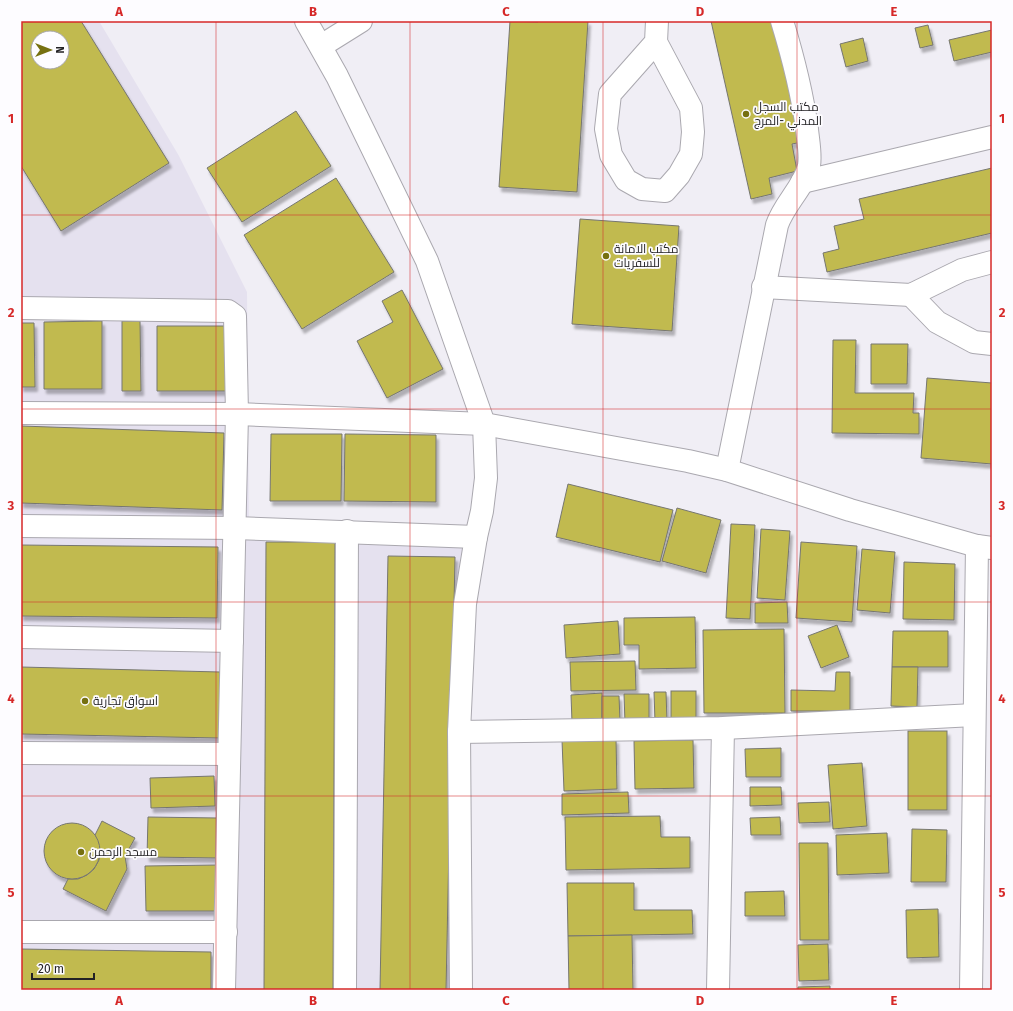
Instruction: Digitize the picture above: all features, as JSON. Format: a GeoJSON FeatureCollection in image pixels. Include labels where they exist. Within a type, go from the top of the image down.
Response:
{"type":"FeatureCollection","features":[{"type":"Feature","properties":{"kind":"street"},"geometry":{"type":"LineString","coordinates":[[306,21],[321,46],[428,261],[484,424],[486,478],[482,511],[476,537],[465,604],[459,732],[461,990]]}},
{"type":"Feature","properties":{"kind":"street"},"geometry":{"type":"LineString","coordinates":[[321,46],[361,21]]}},
{"type":"Feature","properties":{"kind":"street"},"geometry":{"type":"LineString","coordinates":[[727,470],[763,287],[780,214],[802,182],[808,166],[810,151],[803,102],[794,61],[782,21]]}},
{"type":"Feature","properties":{"kind":"street"},"geometry":{"type":"LineString","coordinates":[[657,31],[691,108],[693,132],[691,154],[679,175],[664,191],[642,189],[626,180],[611,155],[606,129],[610,94],[657,31]]}},
{"type":"Feature","properties":{"kind":"street"},"geometry":{"type":"LineString","coordinates":[[802,182],[992,137]]}},
{"type":"Feature","properties":{"kind":"street"},"geometry":{"type":"LineString","coordinates":[[763,287],[911,295],[962,270],[992,262]]}},
{"type":"Feature","properties":{"kind":"street"},"geometry":{"type":"LineString","coordinates":[[911,295],[937,322],[974,342],[992,344]]}},
{"type":"Feature","properties":{"kind":"street"},"geometry":{"type":"LineString","coordinates":[[21,308],[232,313],[235,316],[238,414],[224,990]]}},
{"type":"Feature","properties":{"kind":"street"},"geometry":{"type":"LineString","coordinates":[[21,413],[238,414],[484,424],[688,461],[727,470],[850,510],[985,547],[974,716],[971,990]]}},
{"type":"Feature","properties":{"kind":"street"},"geometry":{"type":"LineString","coordinates":[[21,526],[235,528],[476,537]]}},
{"type":"Feature","properties":{"kind":"street"},"geometry":{"type":"LineString","coordinates":[[345,990],[347,531]]}},
{"type":"Feature","properties":{"kind":"street"},"geometry":{"type":"LineString","coordinates":[[21,637],[232,641]]}},
{"type":"Feature","properties":{"kind":"street"},"geometry":{"type":"LineString","coordinates":[[459,732],[723,728],[974,716]]}},
{"type":"Feature","properties":{"kind":"street"},"geometry":{"type":"LineString","coordinates":[[718,990],[723,728]]}},
{"type":"Feature","properties":{"kind":"street"},"geometry":{"type":"LineString","coordinates":[[21,753],[229,754]]}},
{"type":"Feature","properties":{"kind":"street"},"geometry":{"type":"LineString","coordinates":[[21,932],[226,932]]}},
{"type":"Feature","properties":{"kind":"shaded area"},"geometry":{"type":"Polygon","coordinates":[[[21,21],[99,21],[179,156],[247,292],[249,531],[467,545],[467,990],[21,990],[21,21]]]}},
{"type":"Feature","properties":{"kind":"building"},"geometry":{"type":"Polygon","coordinates":[[[21,21],[81,21],[169,163],[61,231],[21,166],[21,21]]]}},
{"type":"Feature","properties":{"kind":"building"},"geometry":{"type":"Polygon","coordinates":[[[510,21],[588,21],[577,192],[499,187],[510,21]]]}},
{"type":"Feature","properties":{"kind":"building"},"geometry":{"type":"Polygon","coordinates":[[[711,21],[774,21],[802,142],[792,144],[797,171],[769,178],[772,194],[751,199],[711,21]]]}},
{"type":"Feature","properties":{"kind":"building"},"geometry":{"type":"Polygon","coordinates":[[[928,25],[933,45],[920,48],[915,28],[928,25]]]}},
{"type":"Feature","properties":{"kind":"building"},"geometry":{"type":"Polygon","coordinates":[[[992,30],[992,52],[954,61],[949,40],[992,30]]]}},
{"type":"Feature","properties":{"kind":"building"},"geometry":{"type":"Polygon","coordinates":[[[863,38],[868,61],[846,67],[840,44],[863,38]]]}},
{"type":"Feature","properties":{"kind":"building"},"geometry":{"type":"Polygon","coordinates":[[[296,111],[331,166],[242,222],[207,168],[296,111]]]}},
{"type":"Feature","properties":{"kind":"building"},"geometry":{"type":"Polygon","coordinates":[[[992,168],[992,233],[827,272],[823,253],[839,249],[834,226],[864,219],[859,199],[992,168]]]}},
{"type":"Feature","properties":{"kind":"building"},"geometry":{"type":"Polygon","coordinates":[[[336,178],[394,272],[302,329],[244,235],[336,178]]]}},
{"type":"Feature","properties":{"kind":"building"},"geometry":{"type":"Polygon","coordinates":[[[580,219],[679,226],[672,331],[572,324],[580,219]]]}},
{"type":"Feature","properties":{"kind":"building"},"geometry":{"type":"Polygon","coordinates":[[[402,290],[443,369],[387,398],[357,341],[393,322],[382,301],[402,290]]]}},
{"type":"Feature","properties":{"kind":"building"},"geometry":{"type":"Polygon","coordinates":[[[102,321],[102,389],[44,389],[44,322],[102,321]]]}},
{"type":"Feature","properties":{"kind":"building"},"geometry":{"type":"Polygon","coordinates":[[[122,321],[140,321],[141,391],[122,391],[122,321]]]}},
{"type":"Feature","properties":{"kind":"building"},"geometry":{"type":"Polygon","coordinates":[[[21,323],[34,323],[35,387],[21,387],[21,323]]]}},
{"type":"Feature","properties":{"kind":"building"},"geometry":{"type":"Polygon","coordinates":[[[157,326],[228,326],[229,391],[157,391],[157,326]]]}},
{"type":"Feature","properties":{"kind":"building"},"geometry":{"type":"Polygon","coordinates":[[[833,340],[856,340],[855,393],[914,393],[913,413],[919,413],[919,434],[832,433],[833,340]]]}},
{"type":"Feature","properties":{"kind":"building"},"geometry":{"type":"Polygon","coordinates":[[[871,344],[908,344],[907,384],[871,384],[871,344]]]}},
{"type":"Feature","properties":{"kind":"building"},"geometry":{"type":"Polygon","coordinates":[[[927,378],[992,383],[992,464],[921,458],[927,378]]]}},
{"type":"Feature","properties":{"kind":"building"},"geometry":{"type":"Polygon","coordinates":[[[21,426],[224,433],[222,510],[21,503],[21,426]]]}},
{"type":"Feature","properties":{"kind":"building"},"geometry":{"type":"Polygon","coordinates":[[[271,434],[342,434],[341,501],[270,501],[271,434]]]}},
{"type":"Feature","properties":{"kind":"building"},"geometry":{"type":"Polygon","coordinates":[[[345,434],[436,435],[436,502],[344,501],[345,434]]]}},
{"type":"Feature","properties":{"kind":"building"},"geometry":{"type":"Polygon","coordinates":[[[568,484],[673,510],[660,562],[556,537],[568,484]]]}},
{"type":"Feature","properties":{"kind":"building"},"geometry":{"type":"Polygon","coordinates":[[[677,508],[721,520],[706,573],[662,561],[677,508]]]}},
{"type":"Feature","properties":{"kind":"building"},"geometry":{"type":"Polygon","coordinates":[[[731,524],[755,525],[750,619],[726,618],[731,524]]]}},
{"type":"Feature","properties":{"kind":"building"},"geometry":{"type":"Polygon","coordinates":[[[761,529],[790,531],[785,600],[757,598],[761,529]]]}},
{"type":"Feature","properties":{"kind":"building"},"geometry":{"type":"Polygon","coordinates":[[[266,542],[335,542],[333,990],[264,990],[266,542]]]}},
{"type":"Feature","properties":{"kind":"building"},"geometry":{"type":"Polygon","coordinates":[[[801,542],[857,546],[852,622],[796,618],[801,542]]]}},
{"type":"Feature","properties":{"kind":"building"},"geometry":{"type":"Polygon","coordinates":[[[21,545],[218,547],[217,618],[21,616],[21,545]]]}},
{"type":"Feature","properties":{"kind":"building"},"geometry":{"type":"Polygon","coordinates":[[[862,549],[895,552],[890,613],[857,610],[862,549]]]}},
{"type":"Feature","properties":{"kind":"building"},"geometry":{"type":"Polygon","coordinates":[[[388,556],[455,557],[446,990],[380,990],[388,556]]]}},
{"type":"Feature","properties":{"kind":"building"},"geometry":{"type":"Polygon","coordinates":[[[904,562],[955,564],[954,620],[903,619],[904,562]]]}},
{"type":"Feature","properties":{"kind":"building"},"geometry":{"type":"Polygon","coordinates":[[[787,602],[788,623],[755,623],[755,603],[787,602]]]}},
{"type":"Feature","properties":{"kind":"building"},"geometry":{"type":"Polygon","coordinates":[[[695,617],[696,668],[639,669],[639,645],[624,645],[624,618],[695,617]]]}},
{"type":"Feature","properties":{"kind":"building"},"geometry":{"type":"Polygon","coordinates":[[[618,621],[620,654],[566,658],[564,625],[618,621]]]}},
{"type":"Feature","properties":{"kind":"building"},"geometry":{"type":"Polygon","coordinates":[[[837,625],[849,657],[821,668],[808,636],[837,625]]]}},
{"type":"Feature","properties":{"kind":"building"},"geometry":{"type":"Polygon","coordinates":[[[784,629],[785,713],[704,713],[703,630],[784,629]]]}},
{"type":"Feature","properties":{"kind":"building"},"geometry":{"type":"Polygon","coordinates":[[[893,631],[948,631],[948,667],[892,667],[893,631]]]}},
{"type":"Feature","properties":{"kind":"building"},"geometry":{"type":"Polygon","coordinates":[[[635,661],[636,690],[571,691],[570,662],[635,661]]]}},
{"type":"Feature","properties":{"kind":"building"},"geometry":{"type":"Polygon","coordinates":[[[21,667],[220,672],[219,738],[21,734],[21,667]]]}},
{"type":"Feature","properties":{"kind":"building"},"geometry":{"type":"Polygon","coordinates":[[[892,667],[918,667],[917,707],[891,706],[892,667]]]}},
{"type":"Feature","properties":{"kind":"building"},"geometry":{"type":"Polygon","coordinates":[[[836,672],[850,672],[850,711],[791,711],[791,690],[835,691],[836,672]]]}},
{"type":"Feature","properties":{"kind":"building"},"geometry":{"type":"Polygon","coordinates":[[[671,691],[696,691],[696,722],[671,722],[671,691]]]}},
{"type":"Feature","properties":{"kind":"building"},"geometry":{"type":"Polygon","coordinates":[[[654,692],[666,692],[667,721],[655,722],[654,692]]]}},
{"type":"Feature","properties":{"kind":"building"},"geometry":{"type":"Polygon","coordinates":[[[602,693],[602,721],[572,722],[571,695],[602,693]]]}},
{"type":"Feature","properties":{"kind":"building"},"geometry":{"type":"Polygon","coordinates":[[[624,694],[649,694],[649,723],[625,723],[624,694]]]}},
{"type":"Feature","properties":{"kind":"building"},"geometry":{"type":"Polygon","coordinates":[[[602,696],[619,696],[620,721],[602,721],[602,696]]]}},
{"type":"Feature","properties":{"kind":"building"},"geometry":{"type":"Polygon","coordinates":[[[908,731],[947,731],[947,810],[908,810],[908,731]]]}},
{"type":"Feature","properties":{"kind":"building"},"geometry":{"type":"Polygon","coordinates":[[[616,739],[617,789],[564,791],[562,740],[616,739]]]}},
{"type":"Feature","properties":{"kind":"building"},"geometry":{"type":"Polygon","coordinates":[[[693,740],[694,788],[635,789],[634,741],[693,740]]]}},
{"type":"Feature","properties":{"kind":"building"},"geometry":{"type":"Polygon","coordinates":[[[781,748],[781,777],[746,777],[745,749],[781,748]]]}},
{"type":"Feature","properties":{"kind":"building"},"geometry":{"type":"Polygon","coordinates":[[[862,763],[867,826],[833,829],[828,765],[862,763]]]}},
{"type":"Feature","properties":{"kind":"building"},"geometry":{"type":"Polygon","coordinates":[[[214,776],[215,806],[151,808],[150,778],[214,776]]]}},
{"type":"Feature","properties":{"kind":"building"},"geometry":{"type":"Polygon","coordinates":[[[750,787],[781,787],[782,805],[750,806],[750,787]]]}},
{"type":"Feature","properties":{"kind":"building"},"geometry":{"type":"Polygon","coordinates":[[[628,792],[629,813],[562,815],[562,794],[628,792]]]}},
{"type":"Feature","properties":{"kind":"building"},"geometry":{"type":"Polygon","coordinates":[[[829,802],[830,822],[799,823],[798,803],[829,802]]]}},
{"type":"Feature","properties":{"kind":"building"},"geometry":{"type":"Polygon","coordinates":[[[660,816],[661,837],[690,837],[690,868],[566,870],[565,817],[660,816]]]}},
{"type":"Feature","properties":{"kind":"building"},"geometry":{"type":"Polygon","coordinates":[[[148,817],[218,818],[218,858],[147,857],[148,817]]]}},
{"type":"Feature","properties":{"kind":"building"},"geometry":{"type":"Polygon","coordinates":[[[780,817],[781,835],[751,835],[750,818],[780,817]]]}},
{"type":"Feature","properties":{"kind":"building"},"geometry":{"type":"Polygon","coordinates":[[[102,821],[135,838],[125,856],[127,869],[106,911],[63,889],[68,879],[78,879],[87,875],[94,869],[99,860],[100,850],[95,835],[102,821]]]}},
{"type":"Feature","properties":{"kind":"building"},"geometry":{"type":"Polygon","coordinates":[[[67,823],[77,823],[92,831],[98,840],[100,851],[98,862],[92,871],[77,879],[67,879],[56,874],[49,867],[44,856],[44,846],[49,835],[56,828],[67,823]]]}},
{"type":"Feature","properties":{"kind":"building"},"geometry":{"type":"Polygon","coordinates":[[[912,829],[947,830],[946,882],[911,882],[912,829]]]}},
{"type":"Feature","properties":{"kind":"building"},"geometry":{"type":"Polygon","coordinates":[[[887,833],[889,873],[837,875],[836,835],[887,833]]]}},
{"type":"Feature","properties":{"kind":"building"},"geometry":{"type":"Polygon","coordinates":[[[799,843],[828,843],[829,940],[800,940],[799,843]]]}},
{"type":"Feature","properties":{"kind":"building"},"geometry":{"type":"Polygon","coordinates":[[[217,865],[218,911],[146,911],[145,866],[217,865]]]}},
{"type":"Feature","properties":{"kind":"building"},"geometry":{"type":"Polygon","coordinates":[[[567,883],[634,883],[634,910],[692,910],[693,934],[568,936],[567,883]]]}},
{"type":"Feature","properties":{"kind":"building"},"geometry":{"type":"Polygon","coordinates":[[[784,891],[785,916],[745,916],[745,892],[784,891]]]}},
{"type":"Feature","properties":{"kind":"building"},"geometry":{"type":"Polygon","coordinates":[[[938,909],[939,957],[907,958],[906,910],[938,909]]]}},
{"type":"Feature","properties":{"kind":"building"},"geometry":{"type":"Polygon","coordinates":[[[632,935],[633,990],[569,990],[568,936],[632,935]]]}},
{"type":"Feature","properties":{"kind":"building"},"geometry":{"type":"Polygon","coordinates":[[[828,944],[829,980],[799,981],[798,945],[828,944]]]}},
{"type":"Feature","properties":{"kind":"building"},"geometry":{"type":"Polygon","coordinates":[[[21,949],[211,952],[211,990],[21,990],[21,949]]]}},
{"type":"Feature","properties":{"kind":"building"},"geometry":{"type":"Polygon","coordinates":[[[830,986],[830,990],[798,990],[798,987],[830,986]]]}},
{"type":"Feature","properties":{"kind":"place","name":"مكتب السجل المدني -المرج"},"geometry":{"type":"Point","coordinates":[746,114]}},
{"type":"Feature","properties":{"kind":"place","name":"مكتب الامانة للسفريات"},"geometry":{"type":"Point","coordinates":[606,256]}},
{"type":"Feature","properties":{"kind":"place","name":"اسواق تجارية"},"geometry":{"type":"Point","coordinates":[85,701]}},
{"type":"Feature","properties":{"kind":"place","name":"مسجد الرحمن"},"geometry":{"type":"Point","coordinates":[81,852]}}]}
